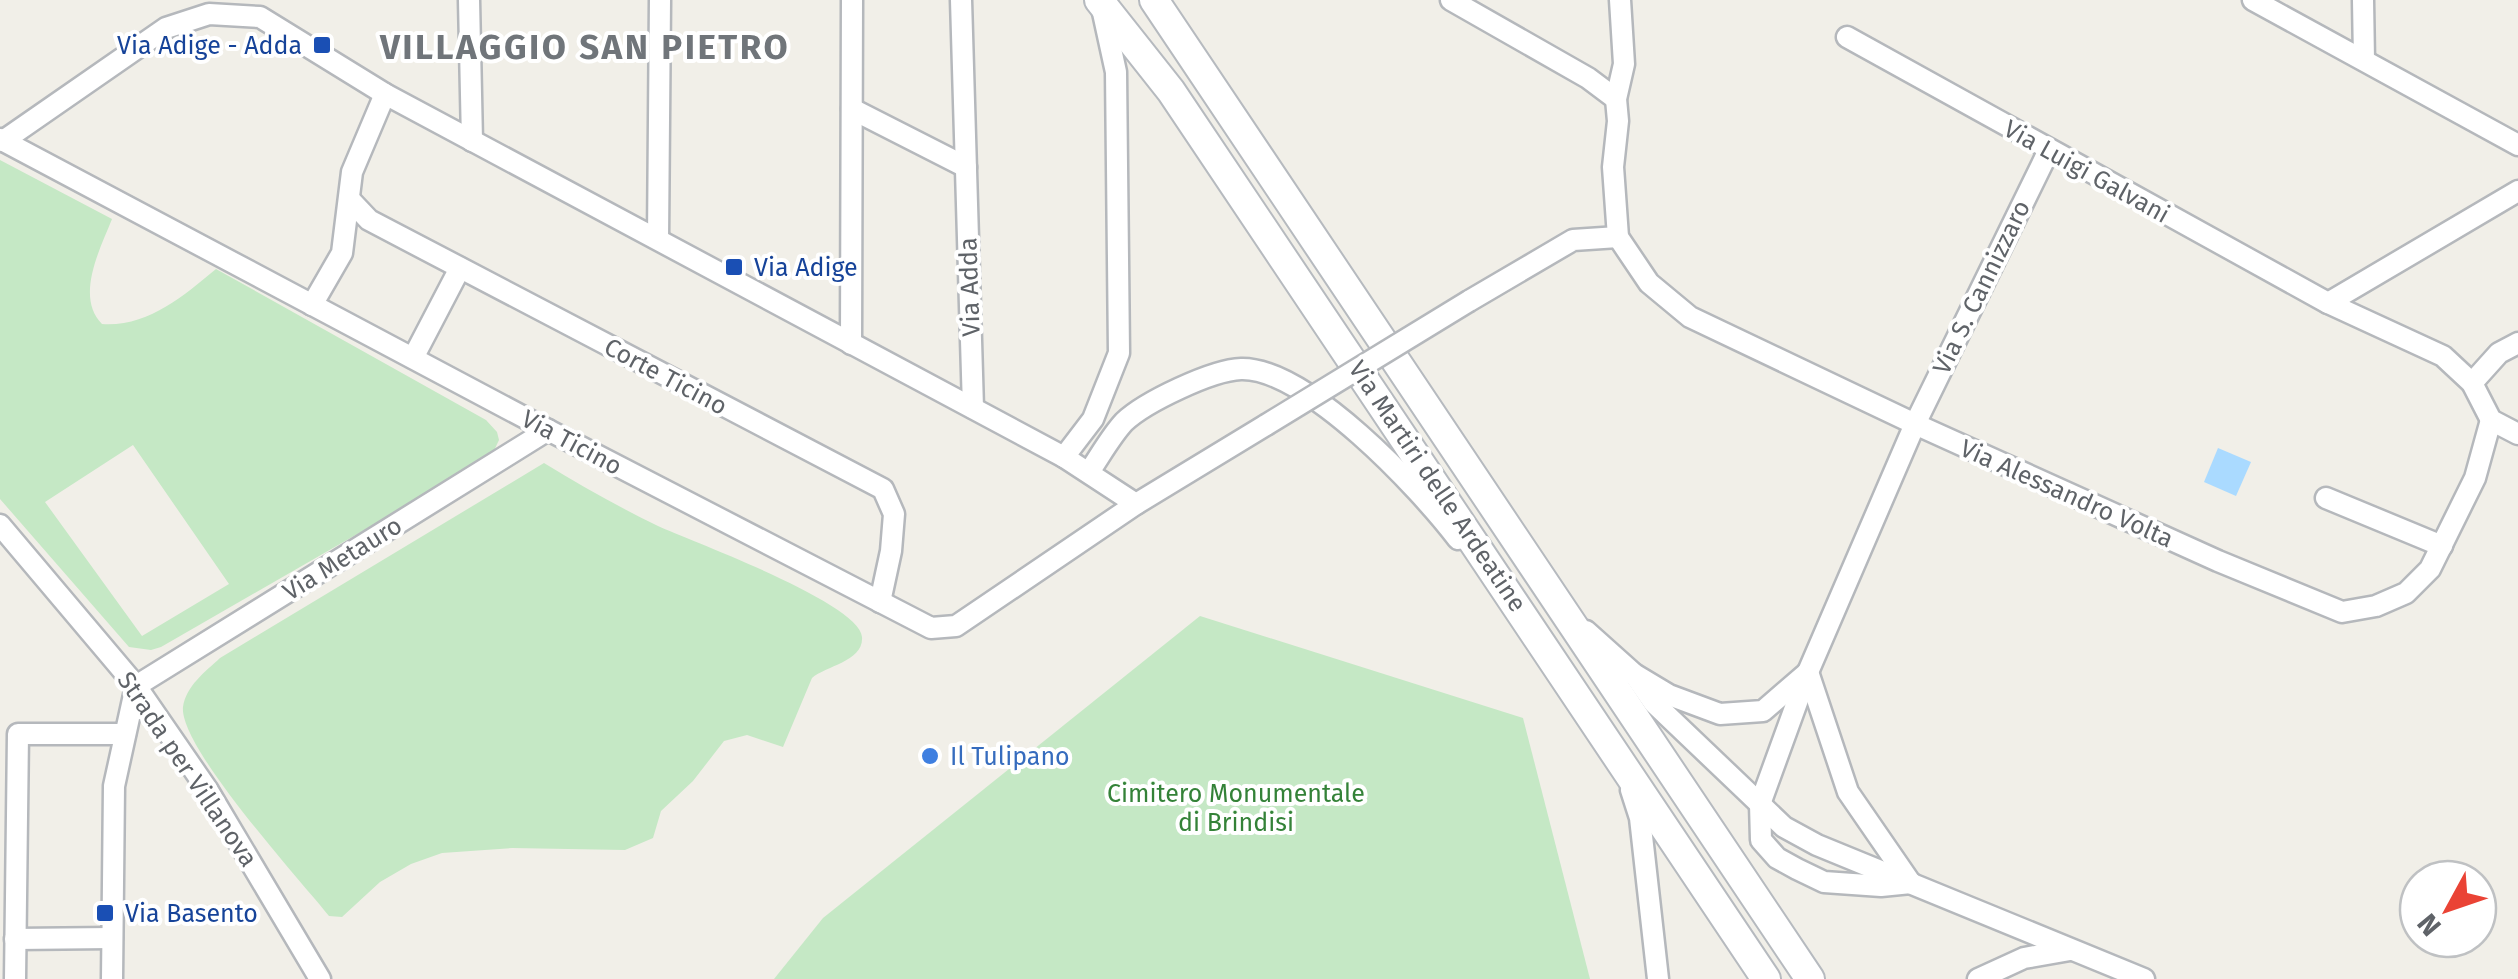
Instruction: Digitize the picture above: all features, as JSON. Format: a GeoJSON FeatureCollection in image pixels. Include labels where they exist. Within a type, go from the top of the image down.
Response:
{"type":"FeatureCollection","features":[{"type":"Feature","properties":{"kind":"street"},"geometry":{"type":"LineString","coordinates":[[469,0],[472,140]]}},
{"type":"Feature","properties":{"kind":"street"},"geometry":{"type":"LineString","coordinates":[[658,240],[660,0]]}},
{"type":"Feature","properties":{"kind":"street"},"geometry":{"type":"LineString","coordinates":[[852,0],[852,344]]}},
{"type":"Feature","properties":{"kind":"street","name":"Via Adda"},"geometry":{"type":"LineString","coordinates":[[961,0],[973,408]]}},
{"type":"Feature","properties":{"kind":"street","name":"Via Martiri delle Ardeatine"},"geometry":{"type":"LineString","coordinates":[[1154,0],[1810,979]]}},
{"type":"Feature","properties":{"kind":"street"},"geometry":{"type":"LineString","coordinates":[[1452,0],[1588,78],[1616,100]]}},
{"type":"Feature","properties":{"kind":"street"},"geometry":{"type":"LineString","coordinates":[[1618,237],[1613,167],[1616,100],[1624,64],[1620,0]]}},
{"type":"Feature","properties":{"kind":"street"},"geometry":{"type":"LineString","coordinates":[[2253,0],[2518,145]]}},
{"type":"Feature","properties":{"kind":"street"},"geometry":{"type":"LineString","coordinates":[[2363,0],[2364,60]]}},
{"type":"Feature","properties":{"kind":"street"},"geometry":{"type":"LineString","coordinates":[[1064,457],[1093,418],[1119,353],[1116,72],[1100,1]]}},
{"type":"Feature","properties":{"kind":"street","name":"Via Martiri delle Ardeatine"},"geometry":{"type":"LineString","coordinates":[[1100,1],[1171,92],[1766,979]]}},
{"type":"Feature","properties":{"kind":"street"},"geometry":{"type":"LineString","coordinates":[[2,140],[166,28],[209,14],[262,8],[385,94],[1064,457],[1136,504]]}},
{"type":"Feature","properties":{"kind":"street","name":"Via Luigi Galvani"},"geometry":{"type":"LineString","coordinates":[[1847,38],[2328,303],[2443,356],[2472,383]]}},
{"type":"Feature","properties":{"kind":"street"},"geometry":{"type":"LineString","coordinates":[[312,305],[342,253],[352,172],[385,94]]}},
{"type":"Feature","properties":{"kind":"street"},"geometry":{"type":"LineString","coordinates":[[852,108],[966,166]]}},
{"type":"Feature","properties":{"kind":"street","name":"Via Ticino"},"geometry":{"type":"LineString","coordinates":[[2,140],[548,430],[932,628],[956,626],[1136,504],[1573,240],[1618,237]]}},
{"type":"Feature","properties":{"kind":"street","name":"Via S. Cannizzaro"},"geometry":{"type":"LineString","coordinates":[[1760,804],[1808,672],[1915,424],[2049,150]]}},
{"type":"Feature","properties":{"kind":"street"},"geometry":{"type":"LineString","coordinates":[[2328,303],[2518,191]]}},
{"type":"Feature","properties":{"kind":"street","name":"Corte Ticino"},"geometry":{"type":"LineString","coordinates":[[350,201],[369,220],[882,489],[894,514],[880,602]]}},
{"type":"Feature","properties":{"kind":"street","name":"Via Alessandro Volta"},"geometry":{"type":"LineString","coordinates":[[1618,237],[1650,284],[1690,316],[1915,424],[2218,561],[2342,612],[2376,606],[2406,593],[2430,569],[2475,478],[2490,420]]}},
{"type":"Feature","properties":{"kind":"street"},"geometry":{"type":"LineString","coordinates":[[413,358],[460,268]]}},
{"type":"Feature","properties":{"kind":"street"},"geometry":{"type":"LineString","coordinates":[[2518,343],[2499,354],[2472,383],[2490,420],[2518,434]]}},
{"type":"Feature","properties":{"kind":"street"},"geometry":{"type":"LineString","coordinates":[[1089,472],[1125,422],[1181,386],[1240,369],[1275,375],[1350,424],[1449,528],[1508,606],[1544,644]]}},
{"type":"Feature","properties":{"kind":"street","name":"Via Metauro"},"geometry":{"type":"LineString","coordinates":[[136,686],[548,430]]}},
{"type":"Feature","properties":{"kind":"street"},"geometry":{"type":"LineString","coordinates":[[2326,498],[2442,546]]}},
{"type":"Feature","properties":{"kind":"street","name":"Strada per Villanova"},"geometry":{"type":"LineString","coordinates":[[0,526],[136,686],[207,789],[320,979]]}},
{"type":"Feature","properties":{"kind":"street"},"geometry":{"type":"LineString","coordinates":[[1568,616],[1634,674],[1669,695],[1720,714],[1764,711],[1808,672],[1848,792],[1911,883]]}},
{"type":"Feature","properties":{"kind":"street"},"geometry":{"type":"LineString","coordinates":[[1634,674],[1654,703],[1784,826],[1817,845],[2144,979]]}},
{"type":"Feature","properties":{"kind":"street"},"geometry":{"type":"LineString","coordinates":[[112,979],[114,786],[136,686]]}},
{"type":"Feature","properties":{"kind":"street"},"geometry":{"type":"LineString","coordinates":[[15,979],[18,734],[125,734]]}},
{"type":"Feature","properties":{"kind":"street"},"geometry":{"type":"LineString","coordinates":[[1624,764],[1640,818],[1658,979]]}},
{"type":"Feature","properties":{"kind":"street"},"geometry":{"type":"LineString","coordinates":[[1760,804],[1761,840],[1777,858],[1797,869],[1824,882],[1881,886],[1911,883]]}},
{"type":"Feature","properties":{"kind":"street"},"geometry":{"type":"LineString","coordinates":[[15,940],[112,938]]}},
{"type":"Feature","properties":{"kind":"street"},"geometry":{"type":"LineString","coordinates":[[1978,979],[2024,958],[2070,950]]}},
{"type":"Feature","properties":{"kind":"green space"},"geometry":{"type":"Polygon","coordinates":[[[0,160],[112,219],[96,258],[90,287],[94,313],[102,324],[134,321],[164,308],[216,269],[486,420],[499,440],[491,457],[151,650],[129,647],[0,499],[0,160]],[[133,445],[45,502],[142,636],[229,584],[133,445]]]}},
{"type":"Feature","properties":{"kind":"green space"},"geometry":{"type":"Polygon","coordinates":[[[544,463],[658,526],[737,559],[834,607],[854,623],[862,637],[861,645],[851,657],[812,678],[783,747],[747,735],[724,741],[693,781],[661,811],[653,838],[625,850],[512,848],[442,853],[411,864],[380,882],[342,917],[329,916],[244,813],[200,751],[187,726],[183,707],[188,692],[220,658],[544,463]]]}},
{"type":"Feature","properties":{"kind":"green space","name":"Cimitero Monumentale di Brindisi"},"geometry":{"type":"Polygon","coordinates":[[[1200,616],[1523,718],[1590,979],[774,979],[823,918],[1200,616]]]}},
{"type":"Feature","properties":{"kind":"water"},"geometry":{"type":"Polygon","coordinates":[[[2218,448],[2251,462],[2236,496],[2204,482],[2218,448]]]}},
{"type":"Feature","properties":{"kind":"place","name":"Via Adige - Adda"},"geometry":{"type":"Point","coordinates":[322,45]}},
{"type":"Feature","properties":{"kind":"place","name":"Via Adige"},"geometry":{"type":"Point","coordinates":[734,267]}},
{"type":"Feature","properties":{"kind":"place","name":"Il Tulipano"},"geometry":{"type":"Point","coordinates":[930,756]}},
{"type":"Feature","properties":{"kind":"place","name":"Via Basento"},"geometry":{"type":"Point","coordinates":[105,913]}},
{"type":"Feature","properties":{"kind":"district","name":"VILLAGGIO SAN PIETRO"},"geometry":{"type":"Point","coordinates":[585,47]}}]}
